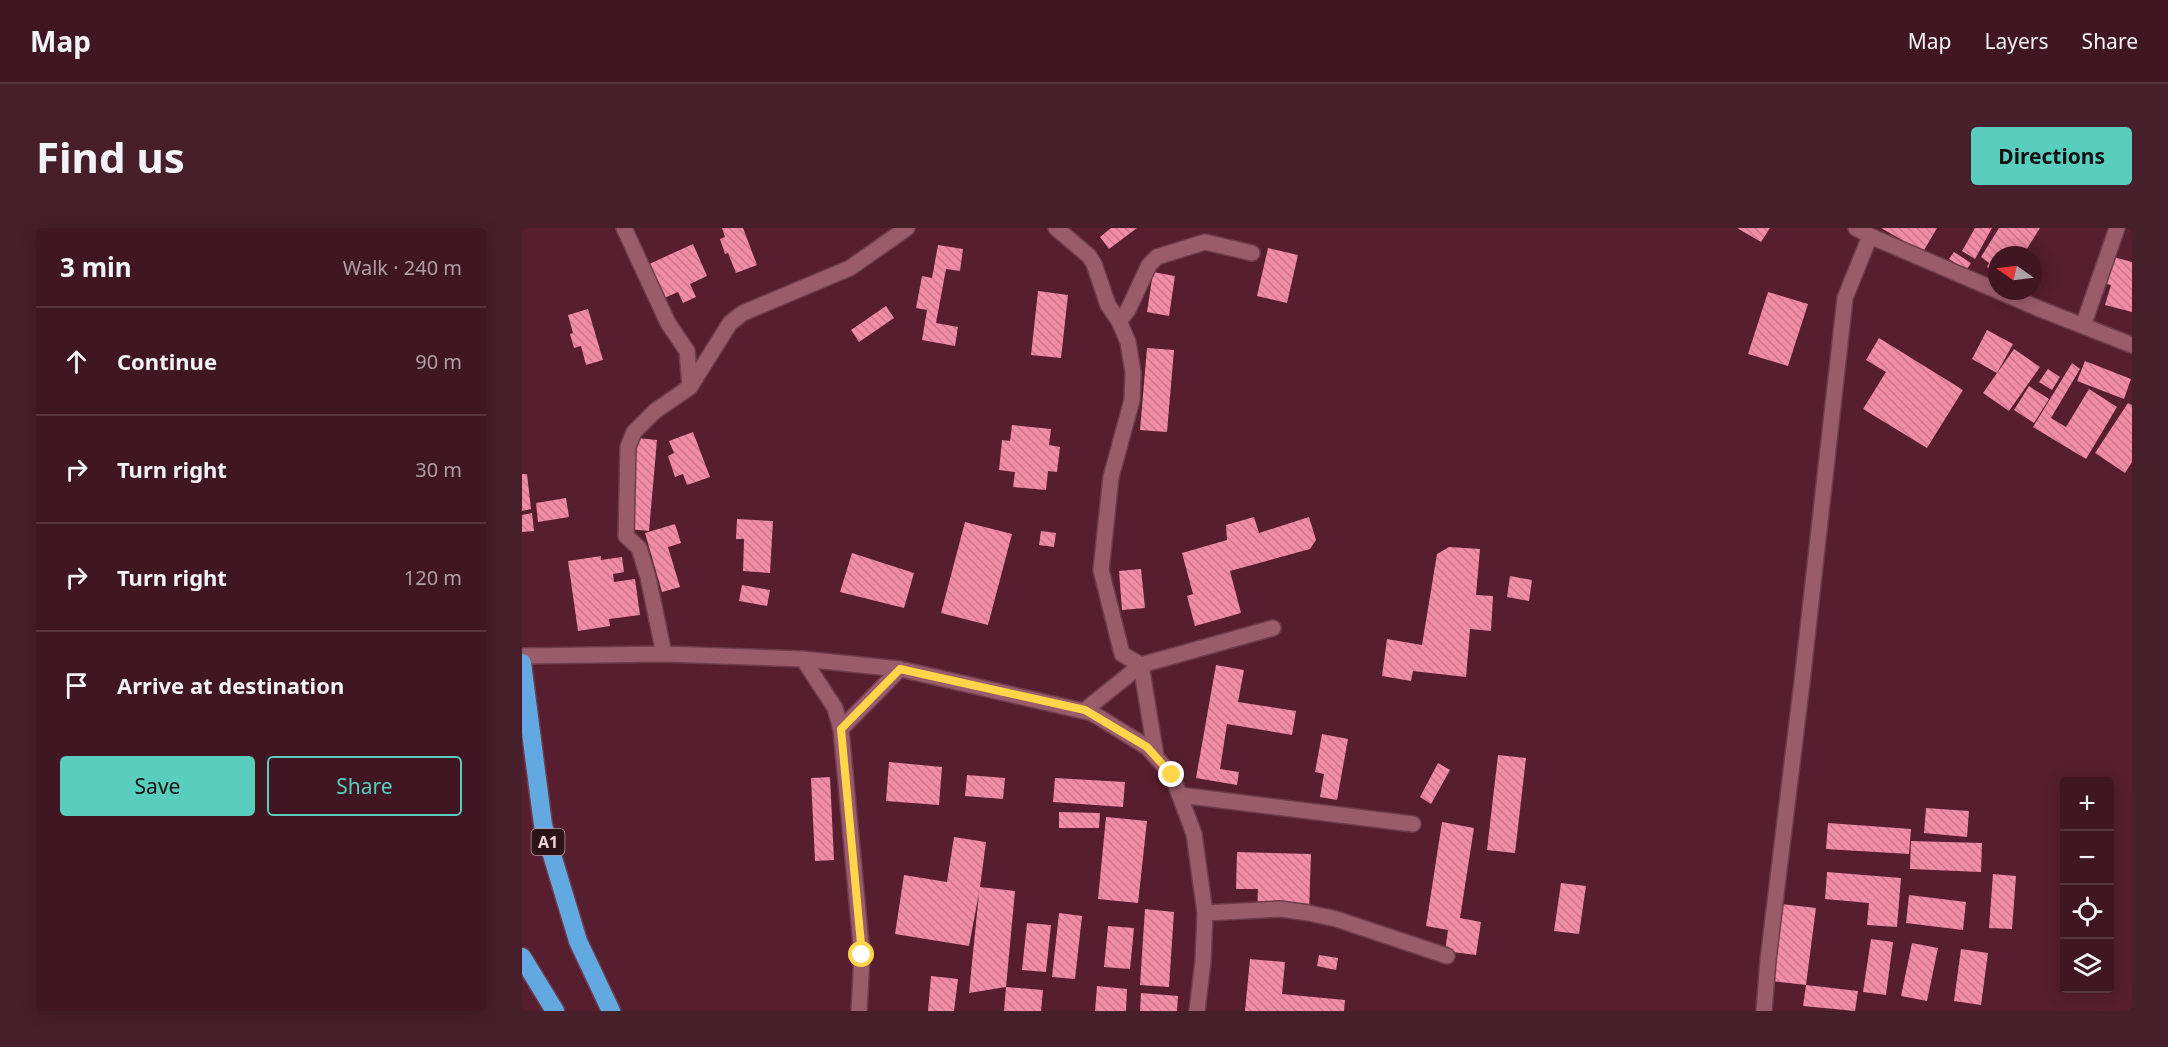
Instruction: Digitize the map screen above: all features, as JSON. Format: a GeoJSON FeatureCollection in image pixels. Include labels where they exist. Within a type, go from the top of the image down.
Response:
{"type":"FeatureCollection","features":[{"type":"Feature","properties":{"kind":"highway","name":"A1"},"geometry":{"type":"LineString","coordinates":[[522,663],[543,825],[578,941],[611,1011]]}},
{"type":"Feature","properties":{"kind":"highway"},"geometry":{"type":"LineString","coordinates":[[522,957],[555,1011]]}},
{"type":"Feature","properties":{"kind":"street"},"geometry":{"type":"LineString","coordinates":[[624,228],[668,323],[687,351],[690,387]]}},
{"type":"Feature","properties":{"kind":"street"},"geometry":{"type":"LineString","coordinates":[[664,654],[648,577],[639,548],[626,537],[628,447],[634,432],[656,411],[690,387],[730,323],[743,313],[850,268],[907,228]]}},
{"type":"Feature","properties":{"kind":"street"},"geometry":{"type":"LineString","coordinates":[[1056,228],[1089,256],[1108,305],[1119,321],[1128,342],[1133,372],[1132,400],[1111,477],[1101,570],[1122,654],[1141,665]]}},
{"type":"Feature","properties":{"kind":"street"},"geometry":{"type":"LineString","coordinates":[[1856,228],[2040,309],[2132,345]]}},
{"type":"Feature","properties":{"kind":"street"},"geometry":{"type":"LineString","coordinates":[[2083,326],[2117,228]]}},
{"type":"Feature","properties":{"kind":"street"},"geometry":{"type":"LineString","coordinates":[[1764,1011],[1845,298],[1870,236]]}},
{"type":"Feature","properties":{"kind":"street"},"geometry":{"type":"LineString","coordinates":[[1119,321],[1128,310],[1149,265],[1157,257],[1205,242],[1252,253]]}},
{"type":"Feature","properties":{"kind":"street"},"geometry":{"type":"LineString","coordinates":[[1085,710],[1141,665],[1273,628]]}},
{"type":"Feature","properties":{"kind":"street"},"geometry":{"type":"LineString","coordinates":[[522,656],[664,654],[803,659],[900,669],[1085,710],[1147,747],[1172,775],[1180,795],[1194,834],[1205,913],[1203,961],[1197,1011]]}},
{"type":"Feature","properties":{"kind":"street"},"geometry":{"type":"LineString","coordinates":[[803,659],[835,708],[841,729],[862,955],[859,1011]]}},
{"type":"Feature","properties":{"kind":"street"},"geometry":{"type":"LineString","coordinates":[[1141,665],[1156,757]]}},
{"type":"Feature","properties":{"kind":"street"},"geometry":{"type":"LineString","coordinates":[[841,729],[900,669]]}},
{"type":"Feature","properties":{"kind":"street"},"geometry":{"type":"LineString","coordinates":[[1180,795],[1413,824]]}},
{"type":"Feature","properties":{"kind":"street"},"geometry":{"type":"LineString","coordinates":[[1205,913],[1280,909],[1309,913],[1336,918],[1447,956]]}},
{"type":"Feature","properties":{"kind":"building"},"geometry":{"type":"Polygon","coordinates":[[[722,228],[743,228],[757,265],[736,273],[728,253],[725,254],[720,239],[725,237],[722,228]]]}},
{"type":"Feature","properties":{"kind":"building"},"geometry":{"type":"Polygon","coordinates":[[[1111,228],[1137,228],[1109,249],[1100,237],[1111,228]]]}},
{"type":"Feature","properties":{"kind":"building"},"geometry":{"type":"Polygon","coordinates":[[[1737,228],[1770,228],[1761,242],[1737,228]]]}},
{"type":"Feature","properties":{"kind":"building"},"geometry":{"type":"Polygon","coordinates":[[[1881,228],[1937,228],[1923,252],[1881,228]]]}},
{"type":"Feature","properties":{"kind":"building"},"geometry":{"type":"Polygon","coordinates":[[[1975,228],[1992,228],[1975,259],[1962,251],[1975,228]]]}},
{"type":"Feature","properties":{"kind":"building"},"geometry":{"type":"Polygon","coordinates":[[[1999,228],[2040,228],[2029,246],[1988,246],[1988,262],[1981,257],[1999,228]]]}},
{"type":"Feature","properties":{"kind":"building"},"geometry":{"type":"Polygon","coordinates":[[[693,244],[707,276],[690,284],[696,297],[683,303],[678,292],[662,299],[647,265],[693,244]]]}},
{"type":"Feature","properties":{"kind":"building"},"geometry":{"type":"Polygon","coordinates":[[[938,245],[963,249],[960,271],[946,269],[936,323],[958,327],[955,346],[922,340],[927,310],[916,308],[922,276],[932,278],[938,245]]]}},
{"type":"Feature","properties":{"kind":"building"},"geometry":{"type":"Polygon","coordinates":[[[1268,248],[1298,255],[1287,303],[1257,296],[1268,248]]]}},
{"type":"Feature","properties":{"kind":"building"},"geometry":{"type":"Polygon","coordinates":[[[1954,252],[1971,263],[1966,270],[1949,259],[1954,252]]]}},
{"type":"Feature","properties":{"kind":"building"},"geometry":{"type":"Polygon","coordinates":[[[2110,256],[2132,262],[2132,312],[2105,305],[2111,285],[2102,283],[2110,256]]]}},
{"type":"Feature","properties":{"kind":"building"},"geometry":{"type":"Polygon","coordinates":[[[1153,272],[1175,276],[1169,316],[1147,312],[1153,272]]]}},
{"type":"Feature","properties":{"kind":"building"},"geometry":{"type":"Polygon","coordinates":[[[1038,291],[1068,295],[1061,358],[1031,355],[1038,291]]]}},
{"type":"Feature","properties":{"kind":"building"},"geometry":{"type":"Polygon","coordinates":[[[1768,292],[1808,304],[1788,366],[1748,354],[1768,292]]]}},
{"type":"Feature","properties":{"kind":"building"},"geometry":{"type":"Polygon","coordinates":[[[886,306],[894,318],[859,342],[851,330],[886,306]]]}},
{"type":"Feature","properties":{"kind":"building"},"geometry":{"type":"Polygon","coordinates":[[[588,309],[603,360],[586,365],[581,346],[574,348],[568,315],[588,309]]]}},
{"type":"Feature","properties":{"kind":"building"},"geometry":{"type":"Polygon","coordinates":[[[1987,330],[2013,344],[1997,373],[1972,359],[1987,330]]]}},
{"type":"Feature","properties":{"kind":"building"},"geometry":{"type":"Polygon","coordinates":[[[1879,338],[1963,390],[1927,448],[1863,409],[1886,372],[1866,360],[1879,338]]]}},
{"type":"Feature","properties":{"kind":"building"},"geometry":{"type":"Polygon","coordinates":[[[1147,348],[1174,350],[1167,432],[1140,430],[1147,348]]]}},
{"type":"Feature","properties":{"kind":"building"},"geometry":{"type":"Polygon","coordinates":[[[2014,349],[2040,367],[2009,411],[1983,393],[2014,349]]]}},
{"type":"Feature","properties":{"kind":"building"},"geometry":{"type":"Polygon","coordinates":[[[2085,361],[2131,379],[2124,399],[2077,381],[2085,361]]]}},
{"type":"Feature","properties":{"kind":"building"},"geometry":{"type":"Polygon","coordinates":[[[2072,363],[2080,369],[2051,418],[2066,427],[2089,389],[2117,407],[2086,459],[2033,427],[2072,363]]]}},
{"type":"Feature","properties":{"kind":"building"},"geometry":{"type":"Polygon","coordinates":[[[2048,369],[2060,377],[2052,390],[2039,382],[2048,369]]]}},
{"type":"Feature","properties":{"kind":"building"},"geometry":{"type":"Polygon","coordinates":[[[2029,386],[2049,399],[2034,423],[2014,410],[2029,386]]]}},
{"type":"Feature","properties":{"kind":"building"},"geometry":{"type":"Polygon","coordinates":[[[2128,403],[2132,405],[2132,462],[2125,473],[2095,453],[2128,403]]]}},
{"type":"Feature","properties":{"kind":"building"},"geometry":{"type":"Polygon","coordinates":[[[1012,425],[1051,429],[1049,445],[1060,447],[1057,472],[1048,471],[1046,490],[1013,487],[1015,472],[999,470],[1002,440],[1010,441],[1012,425]]]}},
{"type":"Feature","properties":{"kind":"building"},"geometry":{"type":"Polygon","coordinates":[[[693,432],[710,477],[687,485],[683,474],[675,477],[668,456],[674,453],[669,441],[693,432]]]}},
{"type":"Feature","properties":{"kind":"building"},"geometry":{"type":"Polygon","coordinates":[[[637,438],[657,440],[649,531],[629,529],[637,438]]]}},
{"type":"Feature","properties":{"kind":"building"},"geometry":{"type":"Polygon","coordinates":[[[522,474],[527,474],[531,509],[522,511],[522,474]]]}},
{"type":"Feature","properties":{"kind":"building"},"geometry":{"type":"Polygon","coordinates":[[[566,498],[569,517],[538,522],[536,503],[566,498]]]}},
{"type":"Feature","properties":{"kind":"building"},"geometry":{"type":"Polygon","coordinates":[[[532,513],[534,531],[522,532],[522,515],[532,513]]]}},
{"type":"Feature","properties":{"kind":"building"},"geometry":{"type":"Polygon","coordinates":[[[1254,517],[1259,533],[1309,517],[1316,540],[1310,549],[1230,571],[1241,613],[1195,626],[1187,596],[1193,594],[1182,553],[1227,540],[1226,525],[1254,517]]]}},
{"type":"Feature","properties":{"kind":"building"},"geometry":{"type":"Polygon","coordinates":[[[737,519],[773,521],[770,573],[743,571],[744,539],[736,539],[737,519]]]}},
{"type":"Feature","properties":{"kind":"building"},"geometry":{"type":"Polygon","coordinates":[[[965,522],[1012,534],[988,625],[941,613],[965,522]]]}},
{"type":"Feature","properties":{"kind":"building"},"geometry":{"type":"Polygon","coordinates":[[[675,524],[681,543],[668,547],[680,587],[662,592],[645,533],[675,524]]]}},
{"type":"Feature","properties":{"kind":"building"},"geometry":{"type":"Polygon","coordinates":[[[1041,531],[1056,533],[1054,547],[1039,545],[1041,531]]]}},
{"type":"Feature","properties":{"kind":"building"},"geometry":{"type":"Polygon","coordinates":[[[1449,547],[1480,549],[1476,595],[1493,596],[1491,631],[1470,629],[1466,677],[1413,671],[1411,681],[1382,676],[1387,639],[1422,645],[1437,554],[1449,547]]]}},
{"type":"Feature","properties":{"kind":"building"},"geometry":{"type":"Polygon","coordinates":[[[852,553],[914,573],[904,608],[840,592],[852,553]]]}},
{"type":"Feature","properties":{"kind":"building"},"geometry":{"type":"Polygon","coordinates":[[[601,556],[601,560],[622,557],[624,572],[613,574],[614,582],[635,579],[640,615],[609,619],[610,626],[578,631],[568,561],[601,556]]]}},
{"type":"Feature","properties":{"kind":"building"},"geometry":{"type":"Polygon","coordinates":[[[1141,569],[1145,608],[1122,610],[1119,571],[1141,569]]]}},
{"type":"Feature","properties":{"kind":"building"},"geometry":{"type":"Polygon","coordinates":[[[1510,576],[1532,580],[1529,601],[1507,597],[1510,576]]]}},
{"type":"Feature","properties":{"kind":"building"},"geometry":{"type":"Polygon","coordinates":[[[742,585],[770,590],[767,606],[739,601],[742,585]]]}},
{"type":"Feature","properties":{"kind":"building"},"geometry":{"type":"Polygon","coordinates":[[[1216,665],[1244,670],[1238,702],[1296,711],[1292,735],[1227,724],[1220,769],[1239,772],[1237,785],[1196,778],[1216,665]]]}},
{"type":"Feature","properties":{"kind":"building"},"geometry":{"type":"Polygon","coordinates":[[[1322,734],[1348,739],[1337,800],[1320,797],[1324,774],[1315,772],[1322,734]]]}},
{"type":"Feature","properties":{"kind":"building"},"geometry":{"type":"Polygon","coordinates":[[[1498,755],[1526,758],[1515,853],[1487,850],[1498,755]]]}},
{"type":"Feature","properties":{"kind":"building"},"geometry":{"type":"Polygon","coordinates":[[[889,762],[942,767],[939,805],[886,801],[889,762]]]}},
{"type":"Feature","properties":{"kind":"building"},"geometry":{"type":"Polygon","coordinates":[[[1438,763],[1450,770],[1431,804],[1420,797],[1438,763]]]}},
{"type":"Feature","properties":{"kind":"building"},"geometry":{"type":"Polygon","coordinates":[[[967,775],[1005,778],[1003,799],[965,796],[967,775]]]}},
{"type":"Feature","properties":{"kind":"building"},"geometry":{"type":"Polygon","coordinates":[[[830,777],[834,860],[815,861],[811,778],[830,777]]]}},
{"type":"Feature","properties":{"kind":"building"},"geometry":{"type":"Polygon","coordinates":[[[1055,778],[1125,782],[1123,807],[1053,802],[1055,778]]]}},
{"type":"Feature","properties":{"kind":"building"},"geometry":{"type":"Polygon","coordinates":[[[1926,808],[1969,811],[1967,837],[1924,833],[1926,808]]]}},
{"type":"Feature","properties":{"kind":"building"},"geometry":{"type":"Polygon","coordinates":[[[1059,812],[1100,813],[1099,828],[1059,828],[1059,812]]]}},
{"type":"Feature","properties":{"kind":"building"},"geometry":{"type":"Polygon","coordinates":[[[1106,817],[1147,821],[1138,903],[1098,899],[1106,817]]]}},
{"type":"Feature","properties":{"kind":"building"},"geometry":{"type":"Polygon","coordinates":[[[1442,822],[1474,828],[1460,918],[1481,922],[1476,955],[1445,951],[1448,930],[1426,926],[1442,822]]]}},
{"type":"Feature","properties":{"kind":"building"},"geometry":{"type":"Polygon","coordinates":[[[1828,823],[1911,829],[1909,854],[1826,849],[1828,823]]]}},
{"type":"Feature","properties":{"kind":"building"},"geometry":{"type":"Polygon","coordinates":[[[954,837],[986,842],[980,887],[1015,891],[1006,987],[969,993],[979,893],[969,946],[895,934],[904,875],[947,882],[954,837]]]}},
{"type":"Feature","properties":{"kind":"building"},"geometry":{"type":"Polygon","coordinates":[[[1911,841],[1982,843],[1981,872],[1910,869],[1911,841]]]}},
{"type":"Feature","properties":{"kind":"building"},"geometry":{"type":"Polygon","coordinates":[[[1237,852],[1311,854],[1309,913],[1257,911],[1258,889],[1236,889],[1237,852]]]}},
{"type":"Feature","properties":{"kind":"building"},"geometry":{"type":"Polygon","coordinates":[[[1827,872],[1901,878],[1897,927],[1867,925],[1869,903],[1825,899],[1827,872]]]}},
{"type":"Feature","properties":{"kind":"building"},"geometry":{"type":"Polygon","coordinates":[[[1993,874],[2016,876],[2012,929],[1989,928],[1993,874]]]}},
{"type":"Feature","properties":{"kind":"building"},"geometry":{"type":"Polygon","coordinates":[[[1561,883],[1586,886],[1579,934],[1554,931],[1561,883]]]}},
{"type":"Feature","properties":{"kind":"building"},"geometry":{"type":"Polygon","coordinates":[[[1909,895],[1966,902],[1963,930],[1906,923],[1909,895]]]}},
{"type":"Feature","properties":{"kind":"building"},"geometry":{"type":"Polygon","coordinates":[[[1781,904],[1816,908],[1806,985],[1771,981],[1781,904]]]}},
{"type":"Feature","properties":{"kind":"building"},"geometry":{"type":"Polygon","coordinates":[[[1145,909],[1174,912],[1169,987],[1140,985],[1145,909]]]}},
{"type":"Feature","properties":{"kind":"building"},"geometry":{"type":"Polygon","coordinates":[[[1059,913],[1082,916],[1075,979],[1052,977],[1059,913]]]}},
{"type":"Feature","properties":{"kind":"building"},"geometry":{"type":"Polygon","coordinates":[[[1027,923],[1051,925],[1046,972],[1022,970],[1027,923]]]}},
{"type":"Feature","properties":{"kind":"building"},"geometry":{"type":"Polygon","coordinates":[[[1108,926],[1134,928],[1130,969],[1104,967],[1108,926]]]}},
{"type":"Feature","properties":{"kind":"building"},"geometry":{"type":"Polygon","coordinates":[[[1871,939],[1893,942],[1886,995],[1863,992],[1871,939]]]}},
{"type":"Feature","properties":{"kind":"building"},"geometry":{"type":"Polygon","coordinates":[[[1912,943],[1938,948],[1927,1001],[1901,996],[1912,943]]]}},
{"type":"Feature","properties":{"kind":"building"},"geometry":{"type":"Polygon","coordinates":[[[1961,949],[1988,953],[1981,1005],[1954,1001],[1961,949]]]}},
{"type":"Feature","properties":{"kind":"building"},"geometry":{"type":"Polygon","coordinates":[[[1319,955],[1338,958],[1336,970],[1317,966],[1319,955]]]}},
{"type":"Feature","properties":{"kind":"building"},"geometry":{"type":"Polygon","coordinates":[[[1250,959],[1285,962],[1282,994],[1345,1000],[1344,1011],[1245,1011],[1250,959]]]}},
{"type":"Feature","properties":{"kind":"building"},"geometry":{"type":"Polygon","coordinates":[[[931,976],[958,979],[954,1011],[928,1011],[931,976]]]}},
{"type":"Feature","properties":{"kind":"building"},"geometry":{"type":"Polygon","coordinates":[[[1806,985],[1858,991],[1855,1011],[1803,1006],[1806,985]]]}},
{"type":"Feature","properties":{"kind":"building"},"geometry":{"type":"Polygon","coordinates":[[[1097,986],[1127,989],[1126,1011],[1095,1011],[1097,986]]]}},
{"type":"Feature","properties":{"kind":"building"},"geometry":{"type":"Polygon","coordinates":[[[1006,987],[1043,990],[1041,1011],[1004,1011],[1006,987]]]}},
{"type":"Feature","properties":{"kind":"building"},"geometry":{"type":"Polygon","coordinates":[[[1141,993],[1178,996],[1177,1011],[1140,1011],[1141,993]]]}},
{"type":"Feature","properties":{"kind":"route"},"geometry":{"type":"LineString","coordinates":[[862,955],[841,729],[900,669],[1085,710],[1147,747],[1172,775]]}}]}
